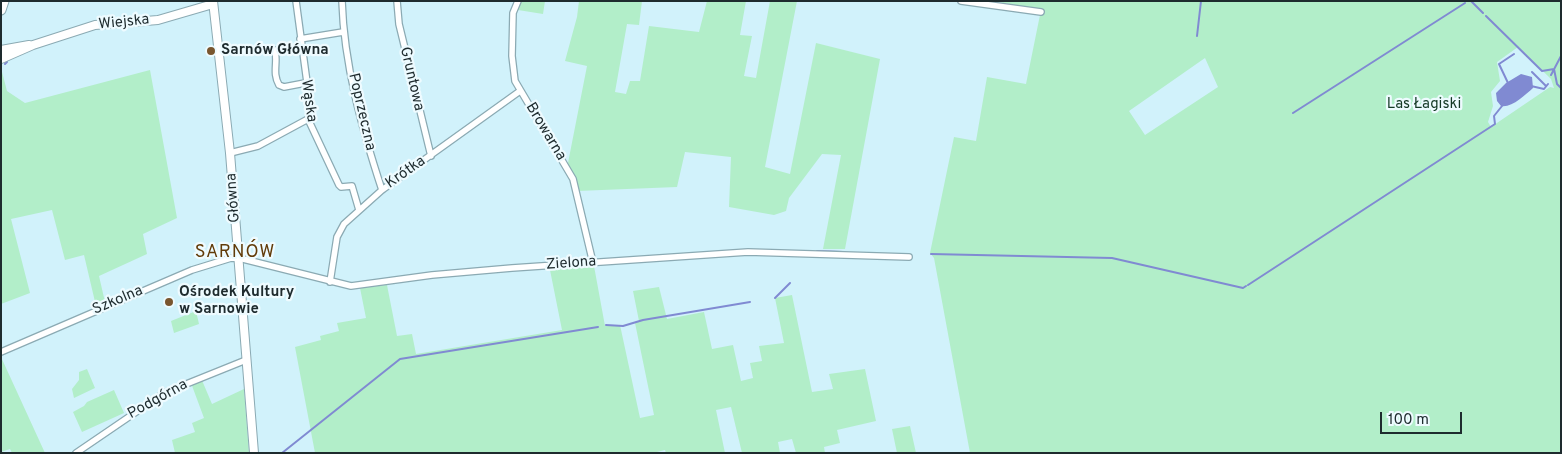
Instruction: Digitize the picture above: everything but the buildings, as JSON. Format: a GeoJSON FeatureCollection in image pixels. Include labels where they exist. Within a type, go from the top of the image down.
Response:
{"type":"FeatureCollection","features":[{"type":"Feature","properties":{"kind":"main road"},"geometry":{"type":"LineString","coordinates":[[1,10],[4,1]]}},
{"type":"Feature","properties":{"kind":"street","name":"Wąska"},"geometry":{"type":"LineString","coordinates":[[296,1],[305,83],[311,112],[308,120],[339,185],[341,187],[352,186],[360,210]]}},
{"type":"Feature","properties":{"kind":"street","name":"Poprzeczna"},"geometry":{"type":"LineString","coordinates":[[342,1],[343,32],[356,97],[382,190]]}},
{"type":"Feature","properties":{"kind":"street","name":"Gruntowa"},"geometry":{"type":"LineString","coordinates":[[397,1],[399,24],[431,156]]}},
{"type":"Feature","properties":{"kind":"street","name":"Browarna"},"geometry":{"type":"LineString","coordinates":[[518,1],[513,13],[513,75],[520,91],[573,178],[593,263]]}},
{"type":"Feature","properties":{"kind":"street"},"geometry":{"type":"LineString","coordinates":[[961,1],[1041,12]]}},
{"type":"Feature","properties":{"kind":"street","name":"Wiejska"},"geometry":{"type":"LineString","coordinates":[[1,59],[33,45],[104,23],[158,20],[213,2]]}},
{"type":"Feature","properties":{"kind":"street","name":"Główna"},"geometry":{"type":"LineString","coordinates":[[213,2],[230,153],[254,453]]}},
{"type":"Feature","properties":{"kind":"street"},"geometry":{"type":"LineString","coordinates":[[300,39],[343,32]]}},
{"type":"Feature","properties":{"kind":"street","name":"Wiejska"},"geometry":{"type":"LineString","coordinates":[[4,47],[33,45]]}},
{"type":"Feature","properties":{"kind":"street"},"geometry":{"type":"LineString","coordinates":[[275,50],[278,60],[274,78],[279,85],[284,87],[305,83]]}},
{"type":"Feature","properties":{"kind":"street","name":"Krótka"},"geometry":{"type":"LineString","coordinates":[[330,282],[339,232],[344,224],[382,190],[520,91]]}},
{"type":"Feature","properties":{"kind":"street"},"geometry":{"type":"LineString","coordinates":[[230,153],[258,146],[308,120]]}},
{"type":"Feature","properties":{"kind":"street","name":"Zielona"},"geometry":{"type":"LineString","coordinates":[[238,258],[352,286],[432,275],[748,252],[909,257]]}},
{"type":"Feature","properties":{"kind":"street","name":"Szkolna"},"geometry":{"type":"LineString","coordinates":[[1,352],[192,270],[238,258]]}},
{"type":"Feature","properties":{"kind":"street","name":"Podgórna"},"geometry":{"type":"LineString","coordinates":[[76,453],[164,393],[246,360]]}},
{"type":"Feature","properties":{"kind":"green space"},"geometry":{"type":"Polygon","coordinates":[[[520,1],[545,1],[543,14],[518,10],[520,1]]]}},
{"type":"Feature","properties":{"kind":"green space"},"geometry":{"type":"Polygon","coordinates":[[[579,1],[642,1],[639,25],[627,24],[615,92],[626,94],[630,81],[640,81],[649,26],[699,32],[707,1],[746,1],[740,35],[752,36],[744,76],[756,78],[770,1],[797,1],[765,167],[790,174],[816,43],[880,59],[845,249],[823,249],[841,155],[822,154],[789,198],[786,211],[774,215],[729,207],[731,157],[685,152],[677,187],[577,191],[568,163],[587,66],[565,61],[577,17],[579,1]]]}},
{"type":"Feature","properties":{"kind":"green space","name":"Las Łagiski"},"geometry":{"type":"Polygon","coordinates":[[[993,1],[1561,1],[1561,453],[970,453],[934,258],[930,253],[954,137],[976,141],[987,77],[1026,84],[1041,10],[993,1]],[[1518,47],[1497,62],[1500,81],[1491,92],[1493,106],[1488,122],[1491,127],[1550,87],[1554,88],[1551,79],[1518,47]],[[1205,58],[1129,111],[1145,135],[1218,87],[1205,58]]]}},
{"type":"Feature","properties":{"kind":"green space"},"geometry":{"type":"Polygon","coordinates":[[[1,68],[7,91],[25,103],[150,70],[177,218],[143,234],[147,254],[99,276],[105,302],[96,306],[84,255],[65,260],[52,210],[11,219],[30,293],[1,304],[1,68]]]}},
{"type":"Feature","properties":{"kind":"green space"},"geometry":{"type":"Polygon","coordinates":[[[594,266],[605,326],[620,325],[640,418],[654,415],[635,323],[639,321],[633,291],[659,287],[667,319],[704,312],[712,349],[733,345],[741,381],[753,378],[750,363],[762,361],[759,346],[784,343],[775,298],[792,295],[812,392],[833,389],[829,374],[865,369],[876,421],[837,430],[840,443],[824,447],[825,453],[796,453],[792,439],[778,442],[780,453],[742,453],[731,407],[716,410],[725,453],[666,453],[665,450],[653,453],[315,453],[295,347],[321,340],[320,336],[339,331],[337,323],[366,318],[360,288],[387,285],[397,336],[412,334],[416,354],[562,330],[550,270],[594,266]]]}},
{"type":"Feature","properties":{"kind":"green space"},"geometry":{"type":"Polygon","coordinates":[[[196,311],[199,324],[174,333],[171,321],[196,311]]]}},
{"type":"Feature","properties":{"kind":"green space"},"geometry":{"type":"Polygon","coordinates":[[[1,357],[45,453],[12,453],[10,449],[1,452],[1,357]]]}},
{"type":"Feature","properties":{"kind":"green space"},"geometry":{"type":"Polygon","coordinates":[[[87,369],[95,388],[74,398],[72,389],[79,380],[79,372],[87,369]]]}},
{"type":"Feature","properties":{"kind":"green space"},"geometry":{"type":"Polygon","coordinates":[[[201,378],[212,404],[244,389],[249,453],[175,453],[172,440],[195,432],[192,423],[204,418],[191,383],[201,378]]]}},
{"type":"Feature","properties":{"kind":"green space"},"geometry":{"type":"Polygon","coordinates":[[[114,390],[124,413],[82,432],[73,412],[84,406],[87,402],[114,390]]]}},
{"type":"Feature","properties":{"kind":"green space"},"geometry":{"type":"Polygon","coordinates":[[[910,426],[916,453],[897,453],[892,429],[910,426]]]}},
{"type":"Feature","properties":{"kind":"water"},"geometry":{"type":"Polygon","coordinates":[[[1521,74],[1532,77],[1533,88],[1514,103],[1501,106],[1497,101],[1496,93],[1506,83],[1521,74]]]}},
{"type":"Feature","properties":{"kind":"waterway"},"geometry":{"type":"LineString","coordinates":[[1197,36],[1201,1]]}},
{"type":"Feature","properties":{"kind":"waterway"},"geometry":{"type":"LineString","coordinates":[[1471,1],[1483,13]]}},
{"type":"Feature","properties":{"kind":"waterway"},"geometry":{"type":"LineString","coordinates":[[1293,113],[1465,3]]}},
{"type":"Feature","properties":{"kind":"waterway"},"geometry":{"type":"LineString","coordinates":[[1486,16],[1542,71],[1554,69],[1557,84],[1561,88]]}},
{"type":"Feature","properties":{"kind":"waterway"},"geometry":{"type":"LineString","coordinates":[[1508,83],[1499,64],[1514,54]]}},
{"type":"Feature","properties":{"kind":"waterway"},"geometry":{"type":"LineString","coordinates":[[1551,75],[1561,56]]}},
{"type":"Feature","properties":{"kind":"waterway"},"geometry":{"type":"LineString","coordinates":[[1532,72],[1546,86]]}},
{"type":"Feature","properties":{"kind":"waterway"},"geometry":{"type":"LineString","coordinates":[[1531,86],[1544,89],[1548,84]]}},
{"type":"Feature","properties":{"kind":"waterway"},"geometry":{"type":"LineString","coordinates":[[1248,285],[1495,124],[1494,116],[1502,106]]}},
{"type":"Feature","properties":{"kind":"waterway"},"geometry":{"type":"LineString","coordinates":[[817,251],[843,252]]}},
{"type":"Feature","properties":{"kind":"waterway"},"geometry":{"type":"LineString","coordinates":[[931,254],[1112,258],[1243,288],[1246,286]]}},
{"type":"Feature","properties":{"kind":"waterway"},"geometry":{"type":"LineString","coordinates":[[775,298],[790,283]]}},
{"type":"Feature","properties":{"kind":"waterway"},"geometry":{"type":"LineString","coordinates":[[606,325],[623,326],[643,320],[750,302]]}},
{"type":"Feature","properties":{"kind":"waterway"},"geometry":{"type":"LineString","coordinates":[[282,453],[400,359],[598,327]]}},
{"type":"Feature","properties":{"kind":"place","name":"Sarnów Główna"},"geometry":{"type":"Point","coordinates":[211,51]}},
{"type":"Feature","properties":{"kind":"place","name":"Ośrodek Kultury w Sarnowie"},"geometry":{"type":"Point","coordinates":[169,302]}},
{"type":"Feature","properties":{"kind":"district","name":"SARNÓW"},"geometry":{"type":"Point","coordinates":[235,253]}}]}
